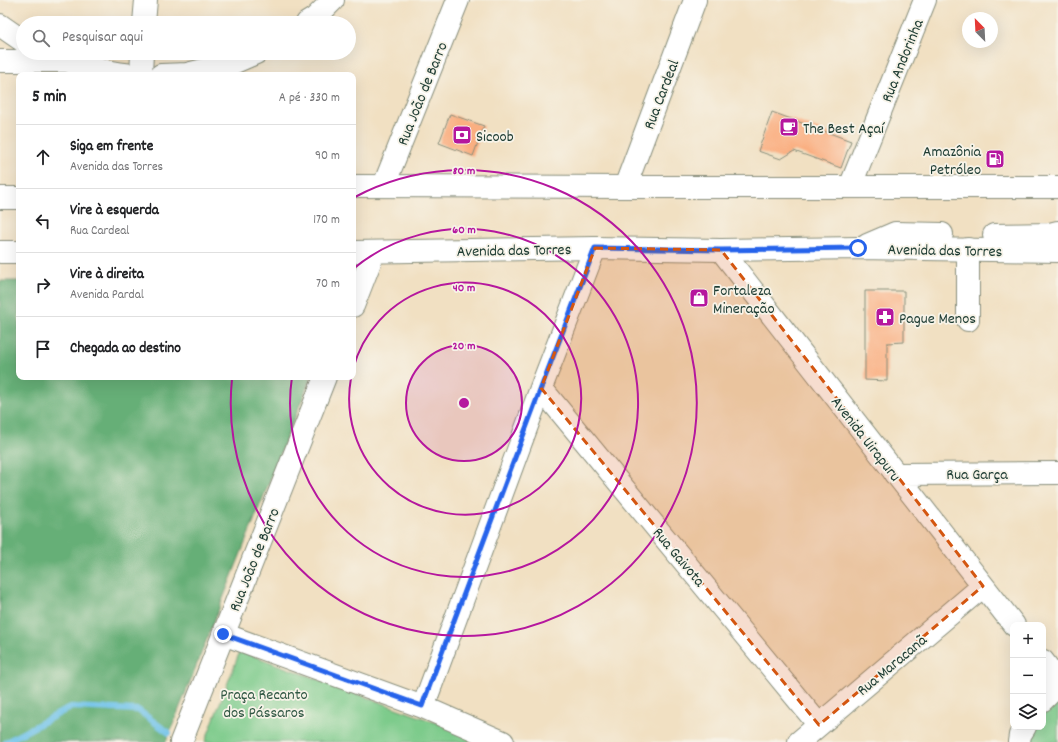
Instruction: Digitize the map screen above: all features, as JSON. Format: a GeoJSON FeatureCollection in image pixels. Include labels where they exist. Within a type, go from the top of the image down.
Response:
{"type":"FeatureCollection","features":[{"type":"Feature","properties":{"kind":"street"},"geometry":{"type":"LineString","coordinates":[[145,16],[146,0]]}},
{"type":"Feature","properties":{"kind":"street"},"geometry":{"type":"LineString","coordinates":[[317,16],[332,0]]}},
{"type":"Feature","properties":{"kind":"street","name":"Rua João de Barro"},"geometry":{"type":"LineString","coordinates":[[384,185],[458,0]]}},
{"type":"Feature","properties":{"kind":"street","name":"Rua Cardeal"},"geometry":{"type":"LineString","coordinates":[[625,187],[695,0]]}},
{"type":"Feature","properties":{"kind":"street","name":"Rua Andorinha"},"geometry":{"type":"LineString","coordinates":[[850,187],[925,0]]}},
{"type":"Feature","properties":{"kind":"street"},"geometry":{"type":"LineString","coordinates":[[0,25],[16,36]]}},
{"type":"Feature","properties":{"kind":"street"},"geometry":{"type":"LineString","coordinates":[[0,62],[22,60]]}},
{"type":"Feature","properties":{"kind":"street"},"geometry":{"type":"LineString","coordinates":[[66,60],[110,72]]}},
{"type":"Feature","properties":{"kind":"street"},"geometry":{"type":"LineString","coordinates":[[141,72],[142,60]]}},
{"type":"Feature","properties":{"kind":"street"},"geometry":{"type":"LineString","coordinates":[[195,72],[240,60]]}},
{"type":"Feature","properties":{"kind":"street"},"geometry":{"type":"LineString","coordinates":[[0,186],[16,186]]}},
{"type":"Feature","properties":{"kind":"street"},"geometry":{"type":"LineString","coordinates":[[356,186],[1058,187]]}},
{"type":"Feature","properties":{"kind":"street"},"geometry":{"type":"LineString","coordinates":[[0,198],[16,198]]}},
{"type":"Feature","properties":{"kind":"street"},"geometry":{"type":"LineString","coordinates":[[858,248],[895,233],[1005,235],[1050,234],[1058,232]]}},
{"type":"Feature","properties":{"kind":"street"},"geometry":{"type":"LineString","coordinates":[[422,706],[595,248]]}},
{"type":"Feature","properties":{"kind":"street","name":"Avenida das Torres"},"geometry":{"type":"LineString","coordinates":[[364,252],[595,248],[721,250],[858,248],[1058,251]]}},
{"type":"Feature","properties":{"kind":"street"},"geometry":{"type":"LineString","coordinates":[[968,249],[968,320]]}},
{"type":"Feature","properties":{"kind":"street","name":"Avenida Uirapuru"},"geometry":{"type":"LineString","coordinates":[[721,250],[1012,622]]}},
{"type":"Feature","properties":{"kind":"street"},"geometry":{"type":"LineString","coordinates":[[0,252],[16,252]]}},
{"type":"Feature","properties":{"kind":"street"},"geometry":{"type":"LineString","coordinates":[[356,291],[364,252]]}},
{"type":"Feature","properties":{"kind":"street","name":"Rua João de Barro"},"geometry":{"type":"LineString","coordinates":[[181,742],[324,380]]}},
{"type":"Feature","properties":{"kind":"street","name":"Rua Gaivota"},"geometry":{"type":"LineString","coordinates":[[541,388],[819,725]]}},
{"type":"Feature","properties":{"kind":"street","name":"Rua Garça"},"geometry":{"type":"LineString","coordinates":[[895,474],[1058,473]]}},
{"type":"Feature","properties":{"kind":"street","name":"Rua Maracanã"},"geometry":{"type":"LineString","coordinates":[[799,742],[983,586]]}},
{"type":"Feature","properties":{"kind":"street"},"geometry":{"type":"LineString","coordinates":[[223,634],[422,706],[502,742]]}},
{"type":"Feature","properties":{"kind":"street"},"geometry":{"type":"LineString","coordinates":[[1046,665],[1058,681]]}},
{"type":"Feature","properties":{"kind":"street"},"geometry":{"type":"LineString","coordinates":[[1046,697],[1058,685]]}},
{"type":"Feature","properties":{"kind":"street"},"geometry":{"type":"LineString","coordinates":[[1019,742],[1020,735],[1023,730]]}},
{"type":"Feature","properties":{"kind":"highlighted area"},"geometry":{"type":"Polygon","coordinates":[[[595,248],[721,250],[983,586],[819,725],[541,388],[595,248]]]}},
{"type":"Feature","properties":{"kind":"green space"},"geometry":{"type":"Polygon","coordinates":[[[0,281],[16,281],[16,380],[310,380],[166,742],[0,742],[0,281]]]}},
{"type":"Feature","properties":{"kind":"green space","name":"Praça Recanto dos Pássaros"},"geometry":{"type":"Polygon","coordinates":[[[240,651],[489,742],[205,742],[240,651]]]}},
{"type":"Feature","properties":{"kind":"green space"},"geometry":{"type":"Polygon","coordinates":[[[1058,698],[1058,742],[1026,742],[1032,730],[1046,730],[1046,710],[1050,704],[1058,698]]]}},
{"type":"Feature","properties":{"kind":"building","name":"The Best Açaí"},"geometry":{"type":"Polygon","coordinates":[[[772,112],[851,141],[841,168],[794,151],[781,159],[758,151],[772,112]]]}},
{"type":"Feature","properties":{"kind":"building","name":"Sicoob"},"geometry":{"type":"Polygon","coordinates":[[[450,114],[484,126],[473,156],[439,143],[450,114]]]}},
{"type":"Feature","properties":{"kind":"building","name":"Pague Menos"},"geometry":{"type":"Polygon","coordinates":[[[865,291],[904,291],[904,342],[887,343],[887,381],[865,380],[865,291]]]}},
{"type":"Feature","properties":{"kind":"waterway"},"geometry":{"type":"LineString","coordinates":[[6,742],[71,707],[138,710],[169,733]]}},
{"type":"Feature","properties":{"kind":"place","name":"The Best Açaí"},"geometry":{"type":"Point","coordinates":[789,127]}},
{"type":"Feature","properties":{"kind":"place","name":"Sicoob"},"geometry":{"type":"Point","coordinates":[462,135]}},
{"type":"Feature","properties":{"kind":"place","name":"Amazônia Petróleo"},"geometry":{"type":"Point","coordinates":[995,159]}},
{"type":"Feature","properties":{"kind":"place","name":"Fortaleza Mineração"},"geometry":{"type":"Point","coordinates":[699,298]}},
{"type":"Feature","properties":{"kind":"place","name":"Pague Menos"},"geometry":{"type":"Point","coordinates":[885,317]}},
{"type":"Feature","properties":{"kind":"route"},"geometry":{"type":"LineString","coordinates":[[223,634],[422,706],[595,248],[721,250],[858,248]]}}]}
